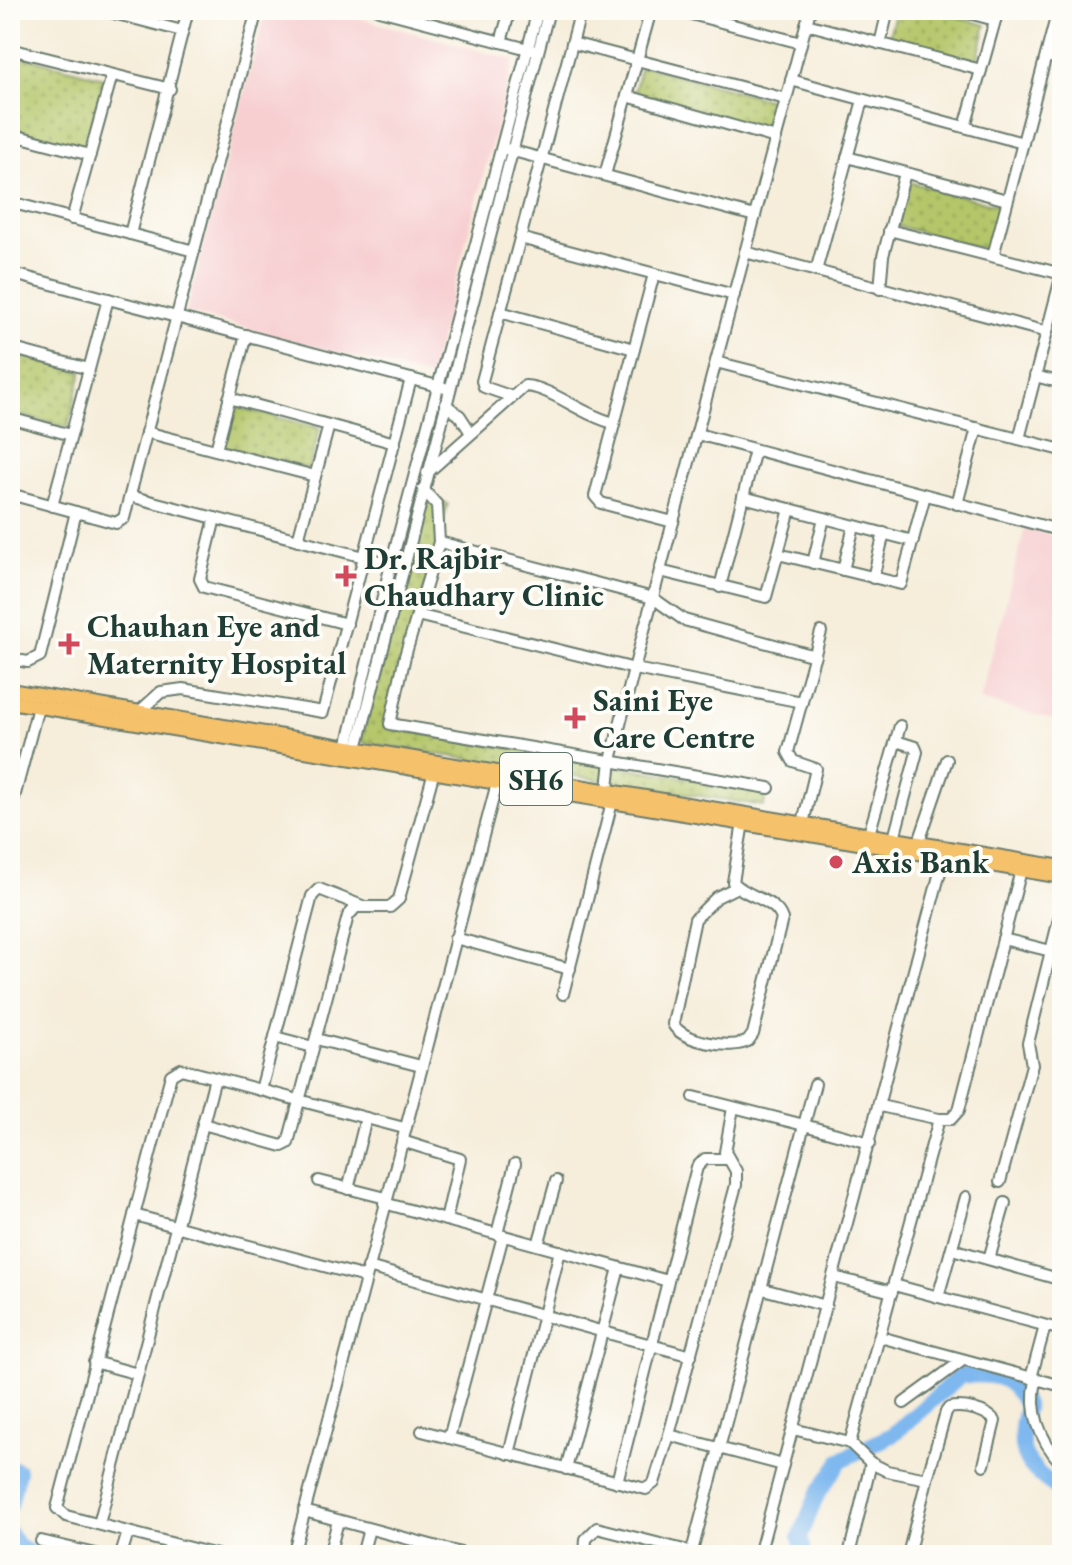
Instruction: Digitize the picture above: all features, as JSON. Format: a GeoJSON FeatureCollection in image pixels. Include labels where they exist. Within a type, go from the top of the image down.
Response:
{"type":"FeatureCollection","features":[{"type":"Feature","properties":{"kind":"main road","name":"SH6"},"geometry":{"type":"LineString","coordinates":[[10,690],[743,823],[1062,877]]}},
{"type":"Feature","properties":{"kind":"main road","name":"SH6"},"geometry":{"type":"LineString","coordinates":[[10,702],[352,751],[497,783],[803,823],[1062,867]]}},
{"type":"Feature","properties":{"kind":"street"},"geometry":{"type":"LineString","coordinates":[[10,23],[13,10]]}},
{"type":"Feature","properties":{"kind":"street"},"geometry":{"type":"LineString","coordinates":[[102,10],[182,31]]}},
{"type":"Feature","properties":{"kind":"street"},"geometry":{"type":"LineString","coordinates":[[130,234],[188,10]]}},
{"type":"Feature","properties":{"kind":"street"},"geometry":{"type":"LineString","coordinates":[[10,494],[121,522],[257,10]]}},
{"type":"Feature","properties":{"kind":"street"},"geometry":{"type":"LineString","coordinates":[[379,10],[533,50]]}},
{"type":"Feature","properties":{"kind":"street"},"geometry":{"type":"LineString","coordinates":[[501,42],[510,10]]}},
{"type":"Feature","properties":{"kind":"street"},"geometry":{"type":"LineString","coordinates":[[533,50],[538,10]]}},
{"type":"Feature","properties":{"kind":"street"},"geometry":{"type":"LineString","coordinates":[[352,751],[396,566],[533,50],[549,10]]}},
{"type":"Feature","properties":{"kind":"street"},"geometry":{"type":"LineString","coordinates":[[510,396],[482,384],[581,10]]}},
{"type":"Feature","properties":{"kind":"street"},"geometry":{"type":"LineString","coordinates":[[605,175],[651,10]]}},
{"type":"Feature","properties":{"kind":"street"},"geometry":{"type":"LineString","coordinates":[[676,10],[801,43]]}},
{"type":"Feature","properties":{"kind":"street"},"geometry":{"type":"LineString","coordinates":[[563,994],[609,798],[611,760],[810,10]]}},
{"type":"Feature","properties":{"kind":"street"},"geometry":{"type":"LineString","coordinates":[[880,44],[888,10]]}},
{"type":"Feature","properties":{"kind":"street"},"geometry":{"type":"LineString","coordinates":[[958,10],[996,15],[965,127]]}},
{"type":"Feature","properties":{"kind":"street"},"geometry":{"type":"LineString","coordinates":[[993,256],[1058,10]]}},
{"type":"Feature","properties":{"kind":"street"},"geometry":{"type":"LineString","coordinates":[[806,24],[981,70]]}},
{"type":"Feature","properties":{"kind":"street"},"geometry":{"type":"LineString","coordinates":[[572,43],[786,99]]}},
{"type":"Feature","properties":{"kind":"street"},"geometry":{"type":"LineString","coordinates":[[10,49],[170,89]]}},
{"type":"Feature","properties":{"kind":"street"},"geometry":{"type":"LineString","coordinates":[[1046,56],[1062,60]]}},
{"type":"Feature","properties":{"kind":"street"},"geometry":{"type":"LineString","coordinates":[[72,219],[112,75]]}},
{"type":"Feature","properties":{"kind":"street"},"geometry":{"type":"LineString","coordinates":[[791,80],[1023,143]]}},
{"type":"Feature","properties":{"kind":"street"},"geometry":{"type":"LineString","coordinates":[[627,96],[776,138]]}},
{"type":"Feature","properties":{"kind":"street"},"geometry":{"type":"LineString","coordinates":[[816,271],[863,100]]}},
{"type":"Feature","properties":{"kind":"street"},"geometry":{"type":"LineString","coordinates":[[10,134],[90,155]]}},
{"type":"Feature","properties":{"kind":"street"},"geometry":{"type":"LineString","coordinates":[[507,149],[755,216]]}},
{"type":"Feature","properties":{"kind":"street"},"geometry":{"type":"LineString","coordinates":[[847,157],[1007,200]]}},
{"type":"Feature","properties":{"kind":"street"},"geometry":{"type":"LineString","coordinates":[[880,289],[889,230],[905,173]]}},
{"type":"Feature","properties":{"kind":"street"},"geometry":{"type":"LineString","coordinates":[[10,202],[194,251]]}},
{"type":"Feature","properties":{"kind":"street"},"geometry":{"type":"LineString","coordinates":[[889,230],[1062,274],[1019,439]]}},
{"type":"Feature","properties":{"kind":"street"},"geometry":{"type":"LineString","coordinates":[[520,238],[734,295]]}},
{"type":"Feature","properties":{"kind":"street"},"geometry":{"type":"LineString","coordinates":[[745,252],[1047,332]]}},
{"type":"Feature","properties":{"kind":"street"},"geometry":{"type":"LineString","coordinates":[[10,273],[444,388]]}},
{"type":"Feature","properties":{"kind":"street"},"geometry":{"type":"LineString","coordinates":[[654,274],[595,500],[673,522]]}},
{"type":"Feature","properties":{"kind":"street"},"geometry":{"type":"LineString","coordinates":[[52,506],[108,299]]}},
{"type":"Feature","properties":{"kind":"street"},"geometry":{"type":"LineString","coordinates":[[500,312],[634,349]]}},
{"type":"Feature","properties":{"kind":"street"},"geometry":{"type":"LineString","coordinates":[[216,450],[246,335]]}},
{"type":"Feature","properties":{"kind":"street"},"geometry":{"type":"LineString","coordinates":[[10,348],[89,369]]}},
{"type":"Feature","properties":{"kind":"street"},"geometry":{"type":"LineString","coordinates":[[716,362],[1062,450]]}},
{"type":"Feature","properties":{"kind":"street"},"geometry":{"type":"LineString","coordinates":[[1035,376],[1062,383]]}},
{"type":"Feature","properties":{"kind":"street"},"geometry":{"type":"LineString","coordinates":[[139,712],[161,692],[183,689],[323,712],[411,379]]}},
{"type":"Feature","properties":{"kind":"street"},"geometry":{"type":"LineString","coordinates":[[427,473],[517,389],[533,386],[588,416],[614,423]]}},
{"type":"Feature","properties":{"kind":"street"},"geometry":{"type":"LineString","coordinates":[[396,566],[423,489],[445,404],[444,388]]}},
{"type":"Feature","properties":{"kind":"street"},"geometry":{"type":"LineString","coordinates":[[229,398],[395,443]]}},
{"type":"Feature","properties":{"kind":"street"},"geometry":{"type":"LineString","coordinates":[[445,404],[460,416],[471,433]]}},
{"type":"Feature","properties":{"kind":"street"},"geometry":{"type":"LineString","coordinates":[[10,418],[71,435]]}},
{"type":"Feature","properties":{"kind":"street"},"geometry":{"type":"LineString","coordinates":[[298,540],[329,425]]}},
{"type":"Feature","properties":{"kind":"street"},"geometry":{"type":"LineString","coordinates":[[957,504],[977,428]]}},
{"type":"Feature","properties":{"kind":"street"},"geometry":{"type":"LineString","coordinates":[[146,432],[315,476]]}},
{"type":"Feature","properties":{"kind":"street"},"geometry":{"type":"LineString","coordinates":[[697,434],[1062,531]]}},
{"type":"Feature","properties":{"kind":"street"},"geometry":{"type":"LineString","coordinates":[[720,587],[755,450]]}},
{"type":"Feature","properties":{"kind":"street"},"geometry":{"type":"LineString","coordinates":[[423,489],[437,505],[439,542],[390,724],[769,788]]}},
{"type":"Feature","properties":{"kind":"street"},"geometry":{"type":"LineString","coordinates":[[778,554],[901,584],[925,495]]}},
{"type":"Feature","properties":{"kind":"street"},"geometry":{"type":"LineString","coordinates":[[130,496],[396,566]]}},
{"type":"Feature","properties":{"kind":"street"},"geometry":{"type":"LineString","coordinates":[[743,497],[913,541]]}},
{"type":"Feature","properties":{"kind":"street"},"geometry":{"type":"LineString","coordinates":[[660,571],[766,597],[790,509]]}},
{"type":"Feature","properties":{"kind":"street"},"geometry":{"type":"LineString","coordinates":[[10,659],[28,662],[40,656],[76,512]]}},
{"type":"Feature","properties":{"kind":"street"},"geometry":{"type":"LineString","coordinates":[[215,518],[200,579],[204,587],[347,624]]}},
{"type":"Feature","properties":{"kind":"street"},"geometry":{"type":"LineString","coordinates":[[813,563],[824,518]]}},
{"type":"Feature","properties":{"kind":"street"},"geometry":{"type":"LineString","coordinates":[[843,570],[854,526]]}},
{"type":"Feature","properties":{"kind":"street"},"geometry":{"type":"LineString","coordinates":[[873,578],[884,533]]}},
{"type":"Feature","properties":{"kind":"street"},"geometry":{"type":"LineString","coordinates":[[439,542],[653,598],[684,620],[815,656]]}},
{"type":"Feature","properties":{"kind":"street"},"geometry":{"type":"LineString","coordinates":[[417,615],[635,669],[802,702]]}},
{"type":"Feature","properties":{"kind":"street"},"geometry":{"type":"LineString","coordinates":[[803,823],[817,773],[813,766],[789,757],[821,632]]}},
{"type":"Feature","properties":{"kind":"street"},"geometry":{"type":"LineString","coordinates":[[10,813],[14,785],[38,707]]}},
{"type":"Feature","properties":{"kind":"street"},"geometry":{"type":"LineString","coordinates":[[869,834],[900,726]]}},
{"type":"Feature","properties":{"kind":"street"},"geometry":{"type":"LineString","coordinates":[[894,838],[917,752],[915,747],[896,741]]}},
{"type":"Feature","properties":{"kind":"street"},"geometry":{"type":"LineString","coordinates":[[919,842],[947,760]]}},
{"type":"Feature","properties":{"kind":"street"},"geometry":{"type":"LineString","coordinates":[[261,1090],[315,891],[327,890],[362,906],[390,907],[399,899],[434,771]]}},
{"type":"Feature","properties":{"kind":"street"},"geometry":{"type":"LineString","coordinates":[[293,1555],[497,783]]}},
{"type":"Feature","properties":{"kind":"street"},"geometry":{"type":"LineString","coordinates":[[737,887],[717,897],[695,919],[673,1024],[682,1034],[733,1046],[748,1041],[753,1034],[782,919],[776,908],[737,887],[732,875],[743,823]]}},
{"type":"Feature","properties":{"kind":"street"},"geometry":{"type":"LineString","coordinates":[[759,1555],[944,857]]}},
{"type":"Feature","properties":{"kind":"street"},"geometry":{"type":"LineString","coordinates":[[880,1106],[939,1119],[951,1119],[959,1110],[1021,870]]}},
{"type":"Feature","properties":{"kind":"street"},"geometry":{"type":"LineString","coordinates":[[203,1124],[286,1145],[348,916],[352,910],[362,906]]}},
{"type":"Feature","properties":{"kind":"street"},"geometry":{"type":"LineString","coordinates":[[1000,1182],[1032,1065],[1028,1043],[1062,907]]}},
{"type":"Feature","properties":{"kind":"street"},"geometry":{"type":"LineString","coordinates":[[455,938],[570,969]]}},
{"type":"Feature","properties":{"kind":"street"},"geometry":{"type":"LineString","coordinates":[[1003,939],[1051,951]]}},
{"type":"Feature","properties":{"kind":"street"},"geometry":{"type":"LineString","coordinates":[[275,1037],[421,1066]]}},
{"type":"Feature","properties":{"kind":"street"},"geometry":{"type":"LineString","coordinates":[[217,1555],[190,1552],[61,1514],[57,1508],[173,1071],[181,1069],[404,1128]]}},
{"type":"Feature","properties":{"kind":"street"},"geometry":{"type":"LineString","coordinates":[[99,1524],[215,1078]]}},
{"type":"Feature","properties":{"kind":"street"},"geometry":{"type":"LineString","coordinates":[[585,1555],[586,1539],[597,1528],[692,1554],[815,1084]]}},
{"type":"Feature","properties":{"kind":"street"},"geometry":{"type":"LineString","coordinates":[[694,1097],[870,1143]]}},
{"type":"Feature","properties":{"kind":"street"},"geometry":{"type":"LineString","coordinates":[[422,1431],[651,1488],[669,1435],[736,1185],[736,1171],[727,1159],[725,1145],[733,1108]]}},
{"type":"Feature","properties":{"kind":"street"},"geometry":{"type":"LineString","coordinates":[[348,1189],[366,1118]]}},
{"type":"Feature","properties":{"kind":"street"},"geometry":{"type":"LineString","coordinates":[[856,1448],[880,1337],[939,1119]]}},
{"type":"Feature","properties":{"kind":"street"},"geometry":{"type":"LineString","coordinates":[[402,1141],[460,1159],[446,1220]]}},
{"type":"Feature","properties":{"kind":"street"},"geometry":{"type":"LineString","coordinates":[[617,1482],[697,1167],[705,1159],[727,1159]]}},
{"type":"Feature","properties":{"kind":"street"},"geometry":{"type":"LineString","coordinates":[[449,1438],[487,1301],[515,1164]]}},
{"type":"Feature","properties":{"kind":"street"},"geometry":{"type":"LineString","coordinates":[[319,1181],[446,1220],[668,1281]]}},
{"type":"Feature","properties":{"kind":"street"},"geometry":{"type":"LineString","coordinates":[[538,1245],[556,1181]]}},
{"type":"Feature","properties":{"kind":"street"},"geometry":{"type":"LineString","coordinates":[[938,1297],[966,1197]]}},
{"type":"Feature","properties":{"kind":"street"},"geometry":{"type":"LineString","coordinates":[[989,1259],[1005,1203]]}},
{"type":"Feature","properties":{"kind":"street"},"geometry":{"type":"LineString","coordinates":[[134,1215],[487,1301],[691,1356]]}},
{"type":"Feature","properties":{"kind":"street"},"geometry":{"type":"LineString","coordinates":[[952,1249],[1062,1280]]}},
{"type":"Feature","properties":{"kind":"street"},"geometry":{"type":"LineString","coordinates":[[509,1454],[560,1251]]}},
{"type":"Feature","properties":{"kind":"street"},"geometry":{"type":"LineString","coordinates":[[566,1469],[619,1268]]}},
{"type":"Feature","properties":{"kind":"street"},"geometry":{"type":"LineString","coordinates":[[834,1277],[938,1297],[1062,1330]]}},
{"type":"Feature","properties":{"kind":"street"},"geometry":{"type":"LineString","coordinates":[[763,1289],[826,1306]]}},
{"type":"Feature","properties":{"kind":"street"},"geometry":{"type":"LineString","coordinates":[[1045,1326],[1033,1399],[1037,1428],[1061,1459]]}},
{"type":"Feature","properties":{"kind":"street"},"geometry":{"type":"LineString","coordinates":[[880,1337],[1062,1386]]}},
{"type":"Feature","properties":{"kind":"street"},"geometry":{"type":"LineString","coordinates":[[904,1403],[963,1360]]}},
{"type":"Feature","properties":{"kind":"street"},"geometry":{"type":"LineString","coordinates":[[94,1362],[138,1374]]}},
{"type":"Feature","properties":{"kind":"street"},"geometry":{"type":"LineString","coordinates":[[908,1555],[946,1412],[955,1406],[994,1417],[984,1465]]}},
{"type":"Feature","properties":{"kind":"street"},"geometry":{"type":"LineString","coordinates":[[793,1429],[856,1448],[871,1463],[887,1471],[927,1479]]}},
{"type":"Feature","properties":{"kind":"street"},"geometry":{"type":"LineString","coordinates":[[669,1435],[783,1465]]}},
{"type":"Feature","properties":{"kind":"street"},"geometry":{"type":"LineString","coordinates":[[849,1555],[871,1463]]}},
{"type":"Feature","properties":{"kind":"street"},"geometry":{"type":"LineString","coordinates":[[304,1511],[468,1555]]}},
{"type":"Feature","properties":{"kind":"street"},"geometry":{"type":"LineString","coordinates":[[329,1555],[338,1521]]}},
{"type":"Feature","properties":{"kind":"street"},"geometry":{"type":"LineString","coordinates":[[362,1555],[369,1529]]}},
{"type":"Feature","properties":{"kind":"street"},"geometry":{"type":"LineString","coordinates":[[121,1555],[128,1532]]}},
{"type":"Feature","properties":{"kind":"street"},"geometry":{"type":"LineString","coordinates":[[41,1541],[100,1555]]}},
{"type":"Feature","properties":{"kind":"street"},"geometry":{"type":"LineString","coordinates":[[418,1555],[421,1543]]}},
{"type":"Feature","properties":{"kind":"shaded area"},"geometry":{"type":"Polygon","coordinates":[[[266,10],[329,10],[514,60],[430,377],[186,312],[266,10]]]}},
{"type":"Feature","properties":{"kind":"shaded area"},"geometry":{"type":"Polygon","coordinates":[[[1025,528],[1062,538],[1062,722],[980,700],[1025,528]]]}},
{"type":"Feature","properties":{"kind":"green space"},"geometry":{"type":"Polygon","coordinates":[[[896,10],[930,10],[986,25],[977,61],[888,39],[896,10]]]}},
{"type":"Feature","properties":{"kind":"green space"},"geometry":{"type":"Polygon","coordinates":[[[10,53],[104,78],[85,148],[10,129],[10,53]]]}},
{"type":"Feature","properties":{"kind":"green space"},"geometry":{"type":"Polygon","coordinates":[[[641,65],[778,102],[771,130],[634,93],[641,65]]]}},
{"type":"Feature","properties":{"kind":"green space"},"geometry":{"type":"Polygon","coordinates":[[[909,182],[1000,206],[988,250],[897,226],[909,182]]]}},
{"type":"Feature","properties":{"kind":"green space"},"geometry":{"type":"Polygon","coordinates":[[[12,354],[82,372],[68,427],[10,413],[12,354]]]}},
{"type":"Feature","properties":{"kind":"green space"},"geometry":{"type":"Polygon","coordinates":[[[232,406],[320,428],[309,469],[222,446],[232,406]]]}},
{"type":"Feature","properties":{"kind":"green space"},"geometry":{"type":"Polygon","coordinates":[[[428,495],[448,504],[385,727],[766,791],[764,806],[361,742],[428,495]]]}},
{"type":"Feature","properties":{"kind":"waterway"},"geometry":{"type":"LineString","coordinates":[[805,1555],[800,1537],[817,1495],[841,1460],[892,1435],[961,1375],[993,1376],[1014,1387],[1026,1407],[1022,1436],[1026,1457],[1039,1474],[1062,1491]]}},
{"type":"Feature","properties":{"kind":"waterway"},"geometry":{"type":"LineString","coordinates":[[10,1467],[18,1471],[10,1505]]}},
{"type":"Feature","properties":{"kind":"waterway"},"geometry":{"type":"LineString","coordinates":[[10,1534],[17,1545],[33,1555]]}},
{"type":"Feature","properties":{"kind":"place","name":"Dr. Rajbir Chaudhary Clinic"},"geometry":{"type":"Point","coordinates":[346,576]}},
{"type":"Feature","properties":{"kind":"place","name":"Chauhan Eye and Maternity Hospital"},"geometry":{"type":"Point","coordinates":[69,644]}},
{"type":"Feature","properties":{"kind":"place","name":"Saini Eye Care Centre"},"geometry":{"type":"Point","coordinates":[575,718]}},
{"type":"Feature","properties":{"kind":"place","name":"Axis Bank"},"geometry":{"type":"Point","coordinates":[836,862]}}]}
